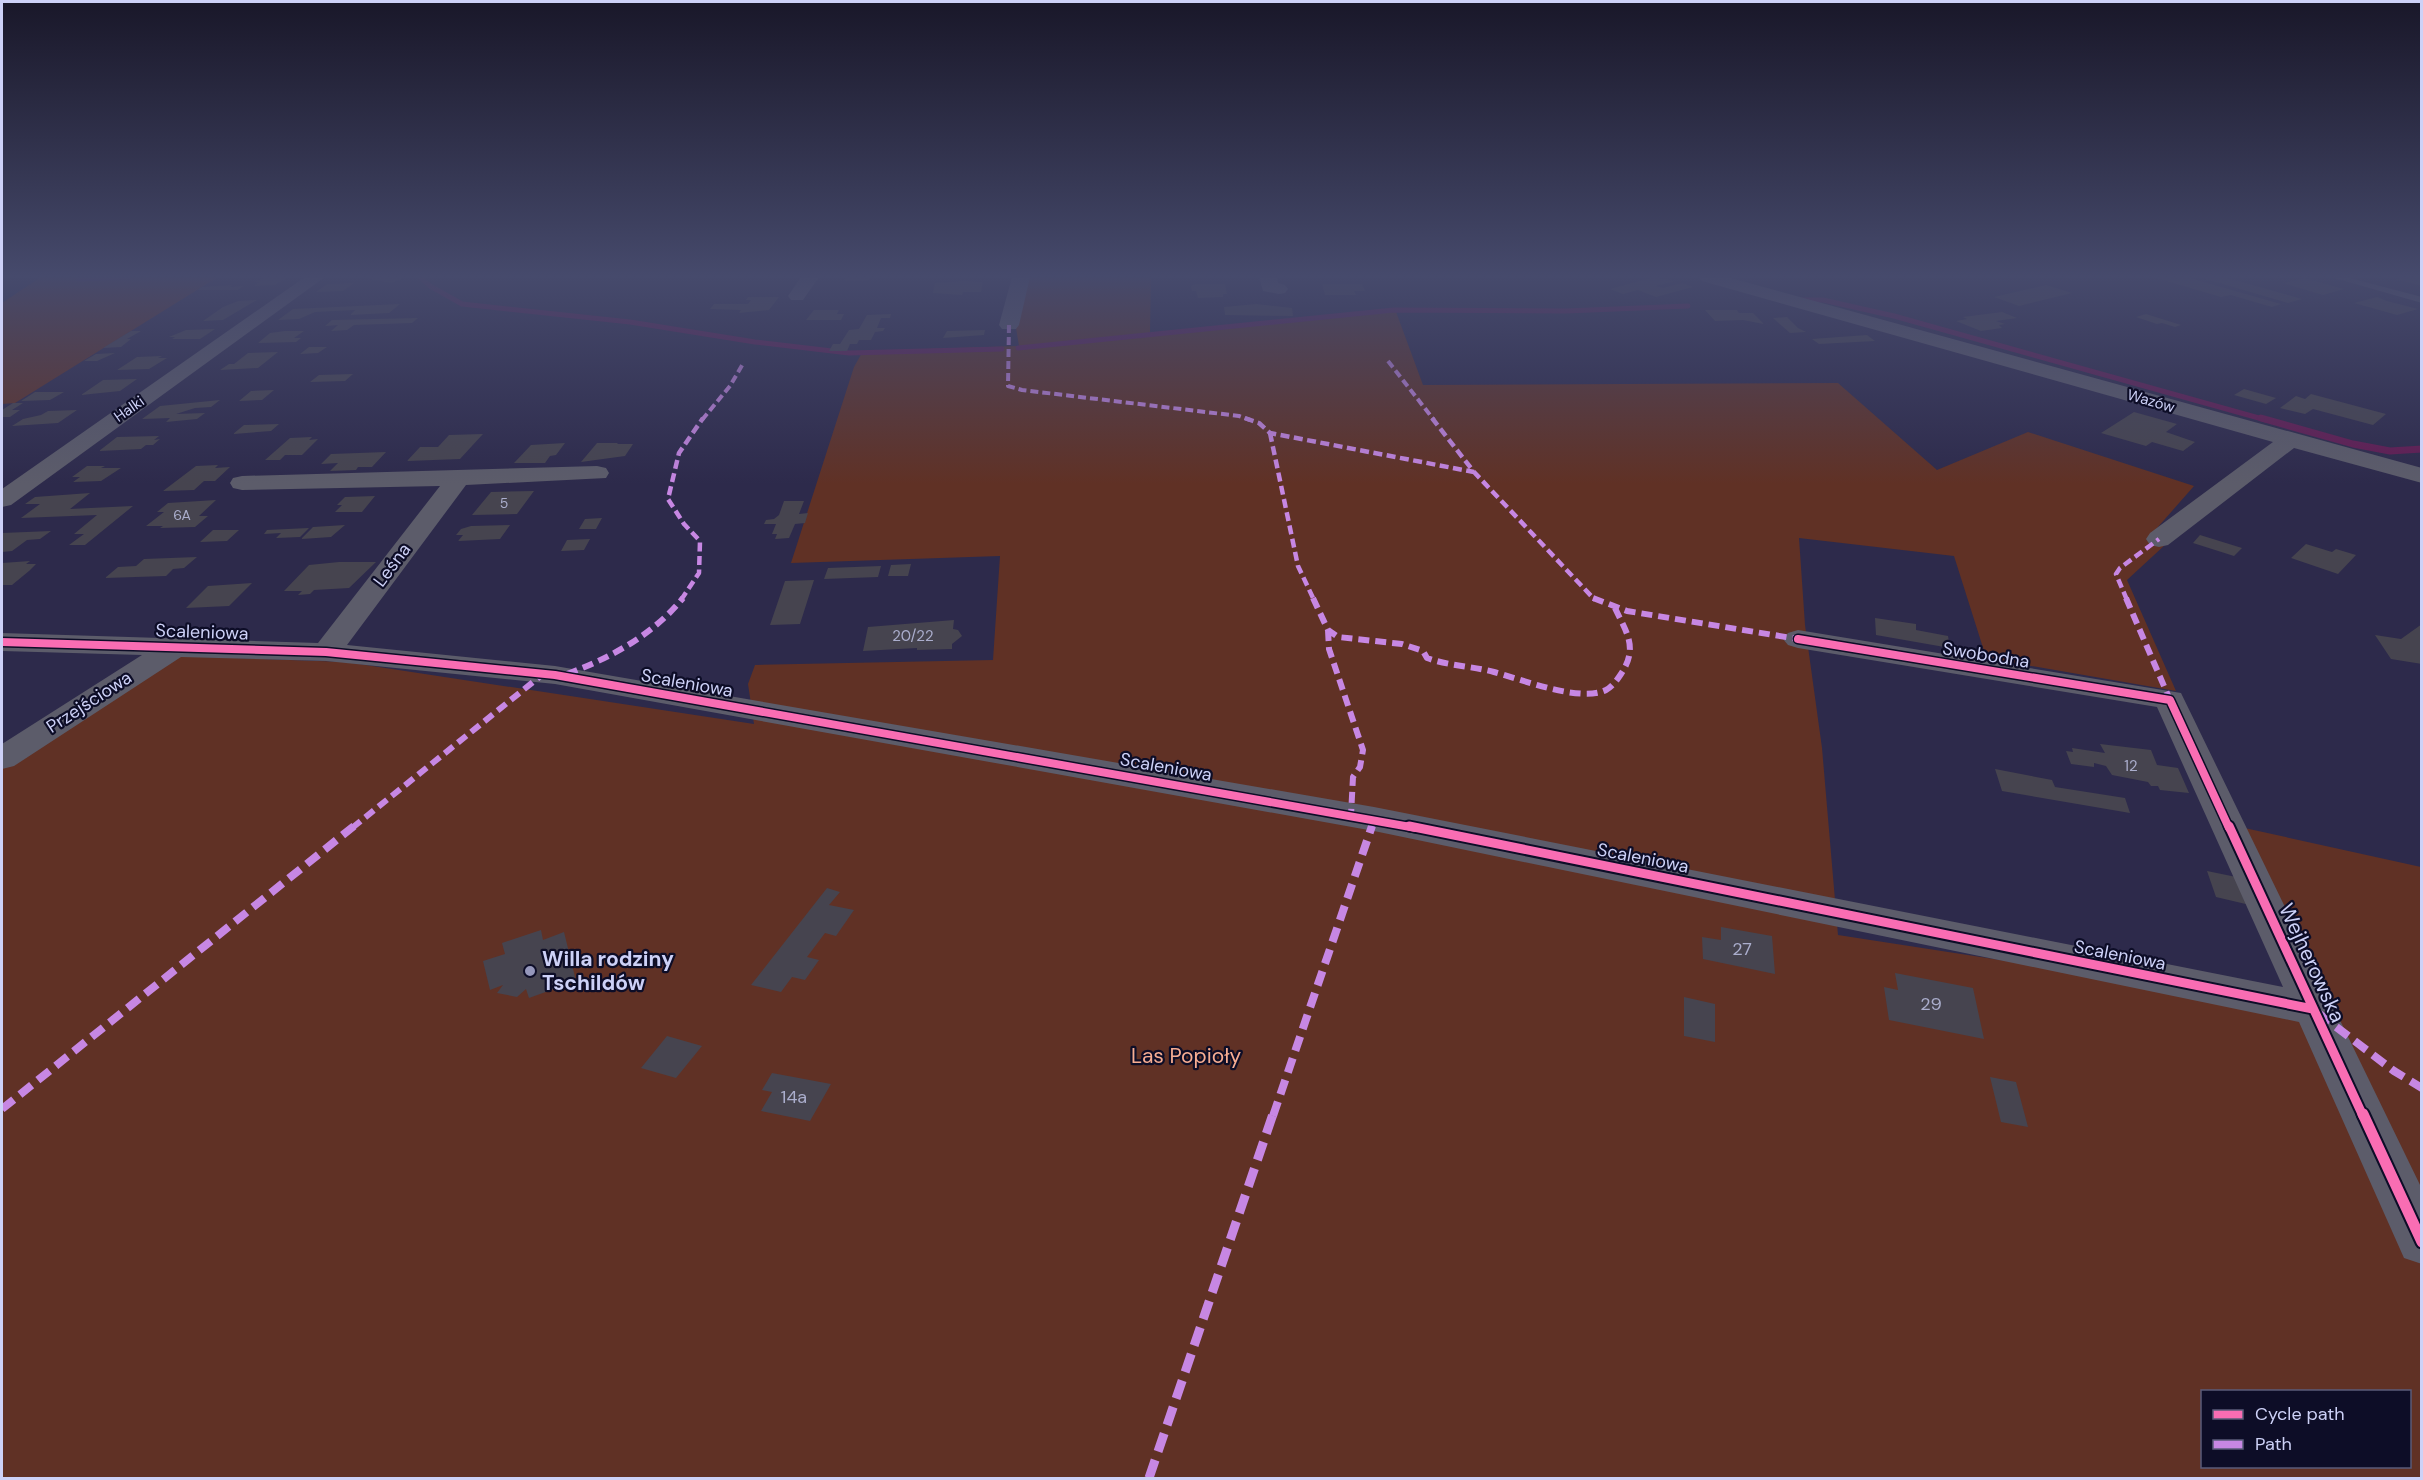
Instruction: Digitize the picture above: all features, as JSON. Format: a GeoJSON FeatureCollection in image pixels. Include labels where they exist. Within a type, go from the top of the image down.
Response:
{"type":"FeatureCollection","features":[{"type":"Feature","properties":{"kind":"street","name":"Halki"},"geometry":{"type":"LineString","coordinates":[[2,500],[219,346]]}},
{"type":"Feature","properties":{"kind":"street","name":"Wazów"},"geometry":{"type":"LineString","coordinates":[[1955,346],[2421,476]]}},
{"type":"Feature","properties":{"kind":"street"},"geometry":{"type":"LineString","coordinates":[[2159,539],[2291,440]]}},
{"type":"Feature","properties":{"kind":"street"},"geometry":{"type":"LineString","coordinates":[[242,483],[597,473]]}},
{"type":"Feature","properties":{"kind":"street","name":"Leśna"},"geometry":{"type":"LineString","coordinates":[[326,652],[459,478]]}},
{"type":"Feature","properties":{"kind":"street","name":"Swobodna"},"geometry":{"type":"LineString","coordinates":[[1798,639],[2169,700]]}},
{"type":"Feature","properties":{"kind":"street","name":"Scaleniowa"},"geometry":{"type":"LineString","coordinates":[[2,642],[326,652],[555,675],[1363,817],[2313,1009]]}},
{"type":"Feature","properties":{"kind":"street","name":"Przejściowa"},"geometry":{"type":"LineString","coordinates":[[2,759],[177,646]]}},
{"type":"Feature","properties":{"kind":"street","name":"Wejherowska"},"geometry":{"type":"LineString","coordinates":[[2169,700],[2421,1242]]}},
{"type":"Feature","properties":{"kind":"green space"},"geometry":{"type":"Polygon","coordinates":[[[2,346],[107,346],[15,403],[2,404],[2,346]]]}},
{"type":"Feature","properties":{"kind":"green space","name":"Las Popioły"},"geometry":{"type":"Polygon","coordinates":[[[1017,346],[1409,346],[1423,385],[1838,383],[1937,470],[2028,432],[2194,486],[2150,536],[2166,544],[2127,580],[2176,691],[1997,660],[1985,654],[1954,556],[1799,538],[1805,625],[1822,748],[1838,935],[2335,1012],[2240,827],[2421,867],[2421,1478],[2,1478],[2,753],[73,727],[176,656],[346,662],[754,724],[748,684],[755,665],[993,660],[1000,556],[791,563],[854,367],[863,351],[1017,346]]]}},
{"type":"Feature","properties":{"kind":"building"},"geometry":{"type":"Polygon","coordinates":[[[106,346],[122,346],[121,347],[103,348],[106,346]]]}},
{"type":"Feature","properties":{"kind":"building"},"geometry":{"type":"Polygon","coordinates":[[[832,346],[849,346],[847,351],[829,351],[832,346]]]}},
{"type":"Feature","properties":{"kind":"building"},"geometry":{"type":"Polygon","coordinates":[[[309,347],[327,347],[318,353],[300,354],[309,347]]]}},
{"type":"Feature","properties":{"kind":"building"},"geometry":{"type":"Polygon","coordinates":[[[278,352],[258,368],[220,370],[229,364],[234,364],[248,353],[278,352]]]}},
{"type":"Feature","properties":{"kind":"building"},"geometry":{"type":"Polygon","coordinates":[[[115,353],[97,361],[84,361],[96,354],[115,353]]]}},
{"type":"Feature","properties":{"kind":"building"},"geometry":{"type":"Polygon","coordinates":[[[162,356],[158,358],[167,358],[149,369],[117,370],[137,357],[162,356]]]}},
{"type":"Feature","properties":{"kind":"building"},"geometry":{"type":"Polygon","coordinates":[[[353,374],[345,381],[310,382],[319,375],[353,374]]]}},
{"type":"Feature","properties":{"kind":"building"},"geometry":{"type":"Polygon","coordinates":[[[137,379],[120,391],[81,395],[103,380],[137,379]]]}},
{"type":"Feature","properties":{"kind":"building"},"geometry":{"type":"Polygon","coordinates":[[[2244,389],[2276,398],[2266,404],[2234,395],[2244,389]]]}},
{"type":"Feature","properties":{"kind":"building"},"geometry":{"type":"Polygon","coordinates":[[[274,390],[262,400],[239,401],[251,391],[274,390]]]}},
{"type":"Feature","properties":{"kind":"building"},"geometry":{"type":"Polygon","coordinates":[[[35,392],[64,392],[50,400],[21,401],[35,392]]]}},
{"type":"Feature","properties":{"kind":"building"},"geometry":{"type":"Polygon","coordinates":[[[2311,394],[2386,414],[2373,425],[2313,409],[2305,414],[2280,408],[2296,396],[2305,399],[2311,394]]]}},
{"type":"Feature","properties":{"kind":"building"},"geometry":{"type":"Polygon","coordinates":[[[220,400],[211,407],[195,408],[176,414],[205,413],[197,419],[166,422],[170,418],[142,419],[160,406],[220,400]]]}},
{"type":"Feature","properties":{"kind":"building"},"geometry":{"type":"Polygon","coordinates":[[[13,403],[23,403],[12,410],[20,410],[10,417],[2,417],[2,410],[13,403]]]}},
{"type":"Feature","properties":{"kind":"building"},"geometry":{"type":"Polygon","coordinates":[[[77,410],[58,423],[12,426],[23,419],[48,411],[77,410]]]}},
{"type":"Feature","properties":{"kind":"building"},"geometry":{"type":"Polygon","coordinates":[[[2134,412],[2177,424],[2166,432],[2195,442],[2183,451],[2152,442],[2146,446],[2101,433],[2134,412]]]}},
{"type":"Feature","properties":{"kind":"building"},"geometry":{"type":"Polygon","coordinates":[[[279,424],[271,431],[233,434],[244,425],[279,424]]]}},
{"type":"Feature","properties":{"kind":"building"},"geometry":{"type":"Polygon","coordinates":[[[483,434],[460,459],[407,461],[420,447],[438,447],[449,435],[483,434]]]}},
{"type":"Feature","properties":{"kind":"building"},"geometry":{"type":"Polygon","coordinates":[[[159,436],[154,440],[160,439],[153,445],[146,445],[141,449],[99,451],[117,437],[159,436]]]}},
{"type":"Feature","properties":{"kind":"building"},"geometry":{"type":"Polygon","coordinates":[[[312,437],[309,440],[318,439],[302,455],[285,455],[280,460],[265,460],[290,438],[312,437]]]}},
{"type":"Feature","properties":{"kind":"building"},"geometry":{"type":"Polygon","coordinates":[[[565,443],[556,455],[550,456],[545,463],[514,463],[531,445],[565,443]]]}},
{"type":"Feature","properties":{"kind":"building"},"geometry":{"type":"Polygon","coordinates":[[[597,443],[633,444],[625,456],[581,462],[597,443]]]}},
{"type":"Feature","properties":{"kind":"building"},"geometry":{"type":"Polygon","coordinates":[[[386,452],[372,467],[358,467],[356,470],[330,471],[338,463],[321,464],[331,454],[386,452]]]}},
{"type":"Feature","properties":{"kind":"building"},"geometry":{"type":"Polygon","coordinates":[[[218,465],[215,468],[230,467],[215,481],[204,481],[194,490],[163,491],[196,466],[218,465]]]}},
{"type":"Feature","properties":{"kind":"building"},"geometry":{"type":"Polygon","coordinates":[[[87,466],[121,468],[101,481],[73,482],[80,477],[72,477],[87,466]]]}},
{"type":"Feature","properties":{"kind":"building"},"geometry":{"type":"Polygon","coordinates":[[[534,491],[517,514],[472,515],[491,492],[534,491]]]}},
{"type":"Feature","properties":{"kind":"building"},"geometry":{"type":"Polygon","coordinates":[[[90,493],[70,509],[133,506],[85,545],[69,545],[84,534],[74,534],[97,515],[21,518],[40,504],[25,504],[35,497],[90,493]]]}},
{"type":"Feature","properties":{"kind":"building"},"geometry":{"type":"Polygon","coordinates":[[[375,496],[362,512],[335,512],[342,505],[337,505],[345,497],[375,496]]]}},
{"type":"Feature","properties":{"kind":"building"},"geometry":{"type":"Polygon","coordinates":[[[216,500],[199,516],[208,516],[195,527],[146,526],[164,512],[157,512],[168,503],[216,500]]]}},
{"type":"Feature","properties":{"kind":"building"},"geometry":{"type":"Polygon","coordinates":[[[784,501],[804,501],[799,514],[808,513],[805,523],[795,524],[789,538],[775,539],[777,534],[772,534],[776,524],[764,524],[766,520],[774,519],[779,515],[784,501]]]}},
{"type":"Feature","properties":{"kind":"building"},"geometry":{"type":"Polygon","coordinates":[[[602,518],[596,529],[579,529],[585,519],[602,518]]]}},
{"type":"Feature","properties":{"kind":"building"},"geometry":{"type":"Polygon","coordinates":[[[345,525],[331,537],[301,539],[313,527],[345,525]]]}},
{"type":"Feature","properties":{"kind":"building"},"geometry":{"type":"Polygon","coordinates":[[[510,525],[500,539],[458,541],[463,535],[456,535],[461,529],[471,526],[510,525]]]}},
{"type":"Feature","properties":{"kind":"building"},"geometry":{"type":"Polygon","coordinates":[[[309,528],[300,537],[276,538],[281,533],[264,534],[267,530],[309,528]]]}},
{"type":"Feature","properties":{"kind":"building"},"geometry":{"type":"Polygon","coordinates":[[[213,530],[239,530],[227,541],[200,542],[213,530]]]}},
{"type":"Feature","properties":{"kind":"building"},"geometry":{"type":"Polygon","coordinates":[[[51,531],[40,539],[27,540],[12,551],[2,552],[2,533],[51,531]]]}},
{"type":"Feature","properties":{"kind":"building"},"geometry":{"type":"Polygon","coordinates":[[[2200,535],[2242,548],[2234,556],[2193,543],[2200,535]]]}},
{"type":"Feature","properties":{"kind":"building"},"geometry":{"type":"Polygon","coordinates":[[[590,539],[584,550],[561,551],[567,540],[590,539]]]}},
{"type":"Feature","properties":{"kind":"building"},"geometry":{"type":"Polygon","coordinates":[[[2306,544],[2332,552],[2336,549],[2356,555],[2338,574],[2291,558],[2306,544]]]}},
{"type":"Feature","properties":{"kind":"building"},"geometry":{"type":"Polygon","coordinates":[[[197,557],[184,568],[173,569],[166,576],[105,578],[118,567],[136,566],[144,559],[197,557]]]}},
{"type":"Feature","properties":{"kind":"building"},"geometry":{"type":"Polygon","coordinates":[[[30,561],[26,564],[36,564],[29,571],[12,585],[2,585],[2,563],[30,561]]]}},
{"type":"Feature","properties":{"kind":"building"},"geometry":{"type":"Polygon","coordinates":[[[376,562],[349,588],[314,590],[310,594],[298,595],[302,591],[284,591],[309,565],[376,562]]]}},
{"type":"Feature","properties":{"kind":"building"},"geometry":{"type":"Polygon","coordinates":[[[911,564],[908,576],[888,576],[891,565],[911,564]]]}},
{"type":"Feature","properties":{"kind":"building"},"geometry":{"type":"Polygon","coordinates":[[[881,566],[878,577],[824,579],[828,568],[881,566]]]}},
{"type":"Feature","properties":{"kind":"building"},"geometry":{"type":"Polygon","coordinates":[[[814,580],[800,624],[770,625],[785,581],[814,580]]]}},
{"type":"Feature","properties":{"kind":"building"},"geometry":{"type":"Polygon","coordinates":[[[252,583],[229,606],[186,608],[208,586],[252,583]]]}},
{"type":"Feature","properties":{"kind":"building"},"geometry":{"type":"Polygon","coordinates":[[[1875,618],[1916,624],[1916,630],[1948,636],[1950,648],[1876,635],[1875,618]]]}},
{"type":"Feature","properties":{"kind":"building"},"geometry":{"type":"Polygon","coordinates":[[[954,620],[953,629],[958,630],[962,636],[952,644],[952,649],[863,651],[868,627],[954,620]]]}},
{"type":"Feature","properties":{"kind":"building"},"geometry":{"type":"Polygon","coordinates":[[[2422,624],[2422,664],[2391,659],[2375,635],[2401,639],[2422,624]]]}},
{"type":"Feature","properties":{"kind":"building"},"geometry":{"type":"Polygon","coordinates":[[[2100,744],[2151,750],[2157,765],[2178,768],[2189,793],[2160,790],[2158,786],[2151,786],[2148,782],[2112,775],[2106,766],[2094,763],[2094,767],[2071,764],[2066,751],[2073,752],[2072,748],[2105,753],[2100,744]]]}},
{"type":"Feature","properties":{"kind":"building"},"geometry":{"type":"Polygon","coordinates":[[[1995,769],[2052,780],[2055,787],[2125,798],[2130,813],[2002,791],[1995,769]]]}},
{"type":"Feature","properties":{"kind":"building"},"geometry":{"type":"Polygon","coordinates":[[[2207,871],[2241,878],[2250,905],[2216,897],[2207,871]]]}},
{"type":"Feature","properties":{"kind":"building"},"geometry":{"type":"Polygon","coordinates":[[[827,888],[840,892],[829,905],[854,910],[836,936],[825,933],[807,957],[819,960],[805,980],[792,977],[781,992],[751,985],[827,888]]]}},
{"type":"Feature","properties":{"kind":"building"},"geometry":{"type":"Polygon","coordinates":[[[1721,927],[1772,936],[1775,974],[1703,959],[1702,937],[1721,940],[1721,927]]]}},
{"type":"Feature","properties":{"kind":"building","name":"Willa rodziny Tschildów"},"geometry":{"type":"Polygon","coordinates":[[[541,930],[543,940],[564,932],[576,981],[529,998],[526,989],[517,997],[497,993],[503,985],[490,990],[483,961],[505,954],[502,943],[541,930]]]}},
{"type":"Feature","properties":{"kind":"building"},"geometry":{"type":"Polygon","coordinates":[[[1895,973],[1973,988],[1984,1039],[1889,1020],[1884,987],[1898,990],[1895,973]]]}},
{"type":"Feature","properties":{"kind":"building"},"geometry":{"type":"Polygon","coordinates":[[[1684,997],[1715,1004],[1715,1042],[1684,1036],[1684,997]]]}},
{"type":"Feature","properties":{"kind":"building"},"geometry":{"type":"Polygon","coordinates":[[[667,1036],[702,1046],[676,1078],[641,1068],[667,1036]]]}},
{"type":"Feature","properties":{"kind":"building"},"geometry":{"type":"Polygon","coordinates":[[[772,1073],[831,1084],[810,1121],[761,1111],[772,1092],[762,1090],[772,1073]]]}},
{"type":"Feature","properties":{"kind":"building"},"geometry":{"type":"Polygon","coordinates":[[[1990,1077],[2016,1082],[2028,1127],[2001,1122],[1990,1077]]]}},
{"type":"Feature","properties":{"kind":"waterway"},"geometry":{"type":"LineString","coordinates":[[790,346],[849,353],[1002,349]]}},
{"type":"Feature","properties":{"kind":"waterway"},"geometry":{"type":"LineString","coordinates":[[1018,348],[1037,346]]}},
{"type":"Feature","properties":{"kind":"waterway"},"geometry":{"type":"LineString","coordinates":[[2002,346],[2266,420]]}},
{"type":"Feature","properties":{"kind":"waterway"},"geometry":{"type":"LineString","coordinates":[[2261,418],[2353,444],[2390,451],[2422,449]]}},
{"type":"Feature","properties":{"kind":"marked path"},"geometry":{"type":"LineString","coordinates":[[1009,346],[1008,386],[1022,390],[1239,416],[1259,423],[1270,433],[1474,472]]}},
{"type":"Feature","properties":{"kind":"marked path"},"geometry":{"type":"LineString","coordinates":[[1388,361],[1474,472],[1596,601],[1627,611],[1798,639]]}},
{"type":"Feature","properties":{"kind":"marked path"},"geometry":{"type":"LineString","coordinates":[[567,674],[598,662],[640,637],[666,616],[695,582],[700,566],[700,541],[684,524],[668,499],[674,470],[679,453],[686,441],[730,386],[744,362]]}},
{"type":"Feature","properties":{"kind":"marked path"},"geometry":{"type":"LineString","coordinates":[[1270,433],[1298,566],[1328,630],[1338,637],[1402,644],[1423,651],[1427,658],[1446,665],[1480,668],[1579,694],[1593,694],[1610,688],[1631,655],[1629,639],[1614,606]]}},
{"type":"Feature","properties":{"kind":"marked path"},"geometry":{"type":"LineString","coordinates":[[2159,539],[2120,568],[2116,574],[2170,700]]}},
{"type":"Feature","properties":{"kind":"marked path"},"geometry":{"type":"LineString","coordinates":[[1328,630],[1329,649],[1363,750],[1360,767],[1353,777],[1351,815]]}},
{"type":"Feature","properties":{"kind":"marked path"},"geometry":{"type":"LineString","coordinates":[[2,1109],[543,674]]}},
{"type":"Feature","properties":{"kind":"marked path"},"geometry":{"type":"LineString","coordinates":[[1149,1478],[1374,819]]}},
{"type":"Feature","properties":{"kind":"marked path"},"geometry":{"type":"LineString","coordinates":[[2318,1013],[2394,1071],[2422,1088]]}},
{"type":"Feature","properties":{"kind":"cycle path"},"geometry":{"type":"LineString","coordinates":[[1798,639],[2170,700],[2422,1242]]}},
{"type":"Feature","properties":{"kind":"cycle path"},"geometry":{"type":"LineString","coordinates":[[2,642],[326,652],[555,675],[1374,819],[2313,1009]]}},
{"type":"Feature","properties":{"kind":"place","name":"Willa rodziny Tschildów"},"geometry":{"type":"Point","coordinates":[530,971]}}]}
